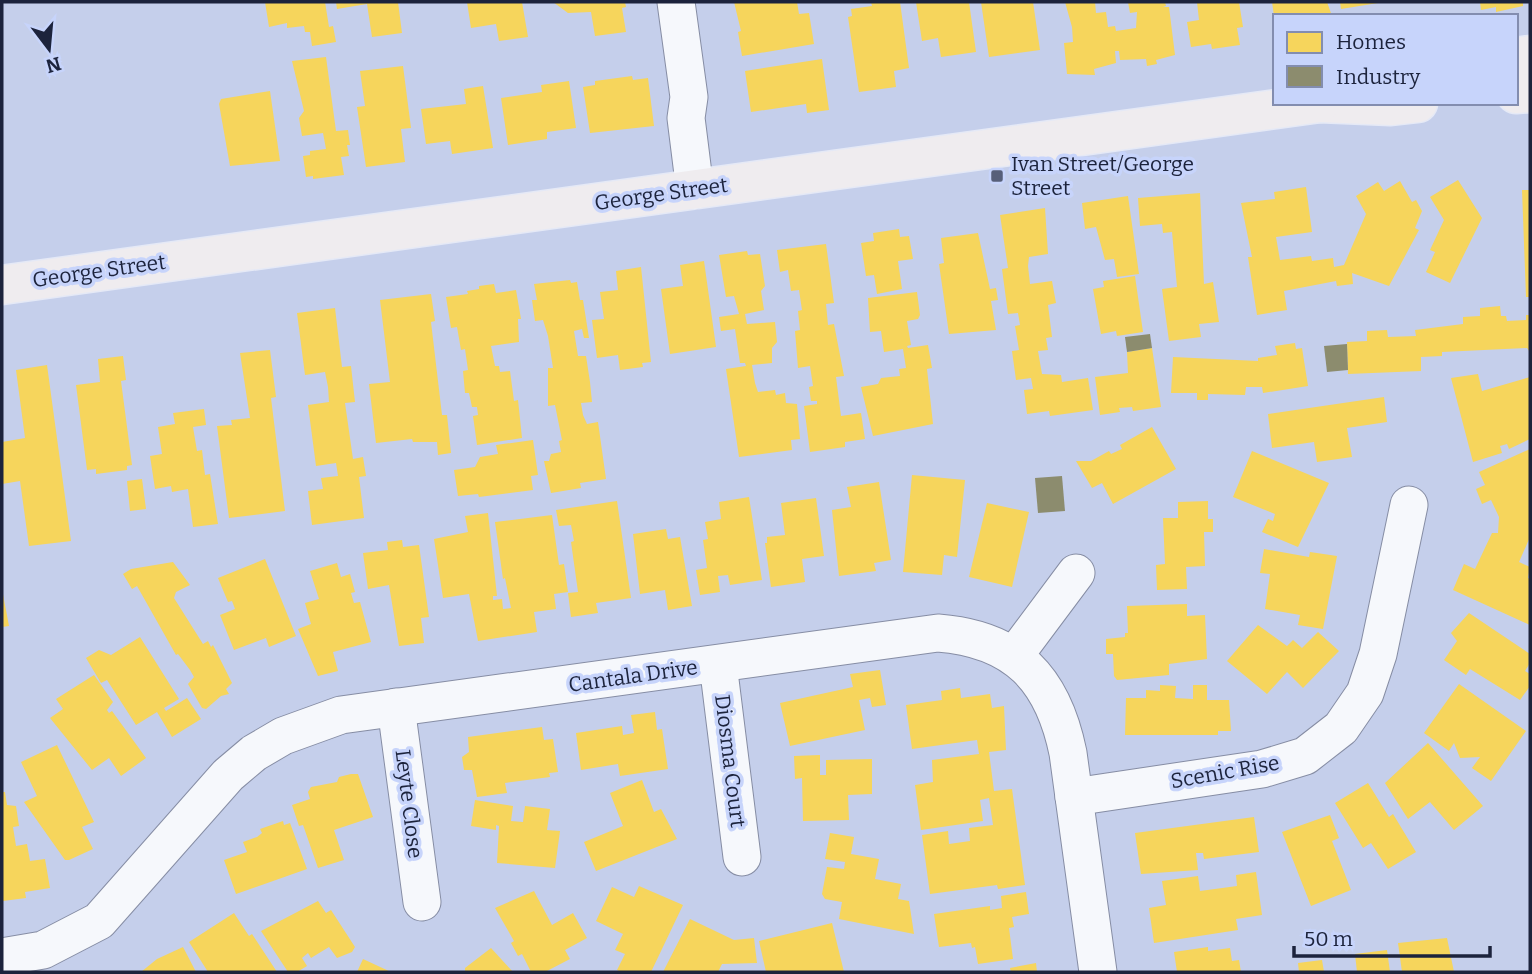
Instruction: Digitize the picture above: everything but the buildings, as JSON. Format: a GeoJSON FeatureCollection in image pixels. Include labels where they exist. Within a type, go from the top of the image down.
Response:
{"type":"FeatureCollection","features":[{"type":"Feature","properties":{"kind":"main road","name":"George Street"},"geometry":{"type":"LineString","coordinates":[[2,285],[1306,105]]}},
{"type":"Feature","properties":{"kind":"main road","name":"George Street"},"geometry":{"type":"LineString","coordinates":[[1367,105],[1400,105]]}},
{"type":"Feature","properties":{"kind":"street"},"geometry":{"type":"LineString","coordinates":[[676,2],[689,97],[686,118],[703,189]]}},
{"type":"Feature","properties":{"kind":"street","name":"Scenic Rise"},"geometry":{"type":"LineString","coordinates":[[1074,797],[1262,768],[1304,756],[1341,728],[1365,693],[1378,654],[1409,505]]}},
{"type":"Feature","properties":{"kind":"street"},"geometry":{"type":"LineString","coordinates":[[1014,656],[1076,573]]}},
{"type":"Feature","properties":{"kind":"street","name":"Cantala Drive"},"geometry":{"type":"LineString","coordinates":[[2,957],[43,950],[99,921],[145,871],[184,821],[228,775],[254,753],[283,736],[341,715],[938,633],[966,635],[1014,656],[1032,672],[1051,697],[1062,725],[1098,972]]}},
{"type":"Feature","properties":{"kind":"street","name":"Diosma Court"},"geometry":{"type":"LineString","coordinates":[[718,664],[742,857]]}},
{"type":"Feature","properties":{"kind":"street","name":"Leyte Close"},"geometry":{"type":"LineString","coordinates":[[396,707],[422,902]]}},
{"type":"Feature","properties":{"kind":"place","name":"Ivan Street/George Street"},"geometry":{"type":"Point","coordinates":[997,176]}}]}
